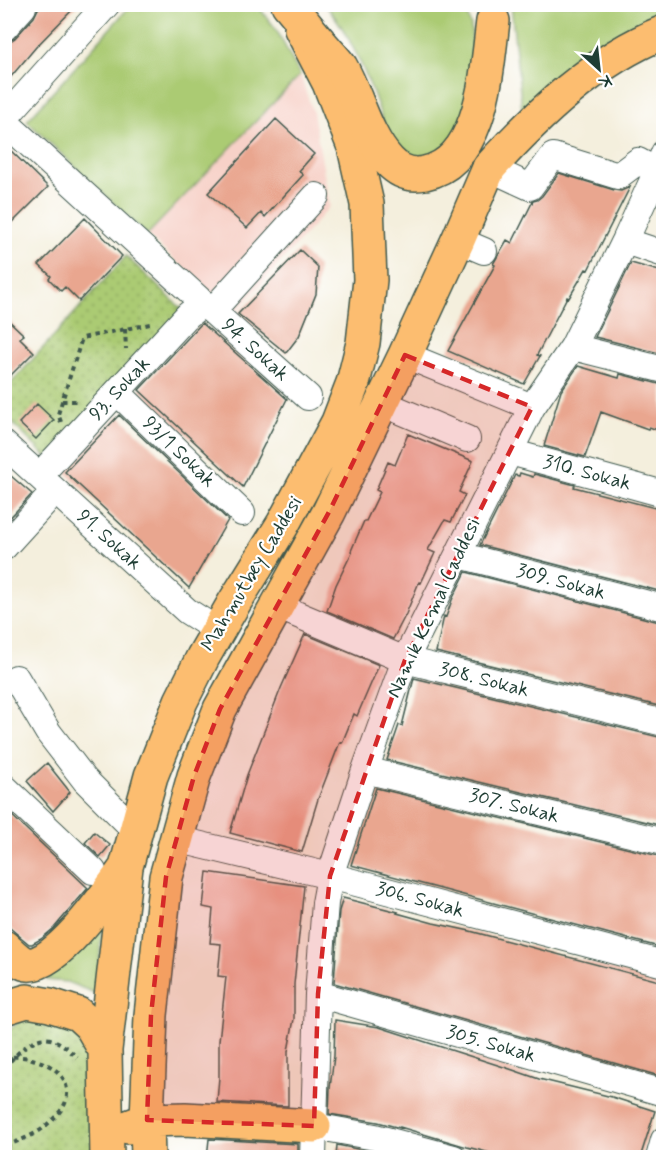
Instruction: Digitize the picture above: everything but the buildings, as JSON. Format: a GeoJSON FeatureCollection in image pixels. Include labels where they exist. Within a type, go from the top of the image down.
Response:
{"type":"FeatureCollection","features":[{"type":"Feature","properties":{"kind":"main road"},"geometry":{"type":"LineString","coordinates":[[288,5],[340,66],[374,139],[389,161],[402,172],[417,175],[433,172],[448,164],[461,150],[474,124],[484,88],[492,13]]}},
{"type":"Feature","properties":{"kind":"main road","name":"Mahmutbey Caddesi"},"geometry":{"type":"LineString","coordinates":[[107,1152],[93,1059],[126,867],[151,776],[182,701],[217,630],[283,524],[338,422],[353,383],[360,353],[370,280],[367,204],[354,147],[329,83],[288,5]]}},
{"type":"Feature","properties":{"kind":"main road"},"geometry":{"type":"LineString","coordinates":[[489,168],[499,92],[498,58],[492,13]]}},
{"type":"Feature","properties":{"kind":"main road"},"geometry":{"type":"LineString","coordinates":[[489,168],[544,111],[585,77],[621,53],[663,32]]}},
{"type":"Feature","properties":{"kind":"main road","name":"Mahmutbey Caddesi"},"geometry":{"type":"LineString","coordinates":[[148,1158],[151,1015],[166,877],[194,776],[220,709],[329,512],[405,355],[471,245],[489,168]]}},
{"type":"Feature","properties":{"kind":"main road"},"geometry":{"type":"LineString","coordinates":[[4,947],[24,963],[35,964],[47,958],[81,926],[126,867]]}},
{"type":"Feature","properties":{"kind":"main road"},"geometry":{"type":"LineString","coordinates":[[4,1008],[27,1001],[50,1005],[78,1014],[91,1026],[93,1059]]}},
{"type":"Feature","properties":{"kind":"main road"},"geometry":{"type":"LineString","coordinates":[[107,1152],[120,1131],[147,1120],[185,1119],[313,1142]]}},
{"type":"Feature","properties":{"kind":"street"},"geometry":{"type":"LineString","coordinates":[[4,120],[107,4]]}},
{"type":"Feature","properties":{"kind":"street"},"geometry":{"type":"LineString","coordinates":[[4,28],[23,5]]}},
{"type":"Feature","properties":{"kind":"street","name":"94. Sokak"},"geometry":{"type":"LineString","coordinates":[[4,120],[201,310],[308,397]]}},
{"type":"Feature","properties":{"kind":"street"},"geometry":{"type":"LineString","coordinates":[[489,168],[530,187],[553,156],[618,176],[639,161],[661,166]]}},
{"type":"Feature","properties":{"kind":"street","name":"Namık Kemal Caddesi"},"geometry":{"type":"LineString","coordinates":[[313,1142],[318,994],[325,903],[330,876],[365,770],[405,660],[532,407],[573,347],[661,166]]}},
{"type":"Feature","properties":{"kind":"street","name":"93. Sokak"},"geometry":{"type":"LineString","coordinates":[[4,547],[47,483],[69,444],[117,392],[315,196]]}},
{"type":"Feature","properties":{"kind":"street"},"geometry":{"type":"LineString","coordinates":[[625,241],[663,254]]}},
{"type":"Feature","properties":{"kind":"street"},"geometry":{"type":"LineString","coordinates":[[573,347],[663,370]]}},
{"type":"Feature","properties":{"kind":"street"},"geometry":{"type":"LineString","coordinates":[[405,355],[532,407]]}},
{"type":"Feature","properties":{"kind":"street","name":"93/1 Sokak"},"geometry":{"type":"LineString","coordinates":[[117,392],[242,513]]}},
{"type":"Feature","properties":{"kind":"street"},"geometry":{"type":"LineString","coordinates":[[382,403],[467,439]]}},
{"type":"Feature","properties":{"kind":"street","name":"91. Sokak"},"geometry":{"type":"LineString","coordinates":[[4,444],[186,611],[217,630]]}},
{"type":"Feature","properties":{"kind":"street","name":"310. Sokak"},"geometry":{"type":"LineString","coordinates":[[510,452],[663,494]]}},
{"type":"Feature","properties":{"kind":"street","name":"309. Sokak"},"geometry":{"type":"LineString","coordinates":[[459,555],[663,608]]}},
{"type":"Feature","properties":{"kind":"street","name":"308. Sokak"},"geometry":{"type":"LineString","coordinates":[[277,606],[405,660],[663,723]]}},
{"type":"Feature","properties":{"kind":"street"},"geometry":{"type":"LineString","coordinates":[[16,678],[48,732],[85,780],[136,831]]}},
{"type":"Feature","properties":{"kind":"street","name":"307. Sokak"},"geometry":{"type":"LineString","coordinates":[[365,770],[663,842]]}},
{"type":"Feature","properties":{"kind":"street"},"geometry":{"type":"LineString","coordinates":[[4,787],[93,871]]}},
{"type":"Feature","properties":{"kind":"street","name":"306. Sokak"},"geometry":{"type":"LineString","coordinates":[[176,839],[330,876],[663,964]]}},
{"type":"Feature","properties":{"kind":"street","name":"305. Sokak"},"geometry":{"type":"LineString","coordinates":[[318,994],[663,1094]]}},
{"type":"Feature","properties":{"kind":"street"},"geometry":{"type":"LineString","coordinates":[[313,1142],[375,1137],[454,1158]]}},
{"type":"Feature","properties":{"kind":"street"},"geometry":{"type":"LineString","coordinates":[[659,1158],[663,1140]]}},
{"type":"Feature","properties":{"kind":"path"},"geometry":{"type":"LineString","coordinates":[[69,444],[58,414],[82,338],[201,310]]}},
{"type":"Feature","properties":{"kind":"path"},"geometry":{"type":"LineString","coordinates":[[4,1068],[28,1044],[39,1039],[58,1042],[77,1058],[93,1059]]}},
{"type":"Feature","properties":{"kind":"path"},"geometry":{"type":"LineString","coordinates":[[4,1057],[31,1058],[56,1070],[64,1078],[66,1100],[62,1109],[42,1129],[4,1147]]}},
{"type":"Feature","properties":{"kind":"highlighted area"},"geometry":{"type":"Polygon","coordinates":[[[405,355],[532,407],[405,660],[330,876],[318,994],[314,1126],[147,1120],[151,1015],[166,877],[194,776],[220,709],[329,512],[405,355]]]}},
{"type":"Feature","properties":{"kind":"shaded area"},"geometry":{"type":"Polygon","coordinates":[[[300,75],[313,112],[330,206],[235,314],[147,235],[300,75]]]}},
{"type":"Feature","properties":{"kind":"green space"},"geometry":{"type":"Polygon","coordinates":[[[131,5],[257,5],[276,29],[300,75],[147,235],[27,121],[131,5]]]}},
{"type":"Feature","properties":{"kind":"green space"},"geometry":{"type":"Polygon","coordinates":[[[325,5],[464,5],[471,26],[475,81],[454,145],[419,159],[397,148],[386,129],[354,49],[325,5]]]}},
{"type":"Feature","properties":{"kind":"green space"},"geometry":{"type":"Polygon","coordinates":[[[511,5],[663,5],[663,19],[522,111],[511,5]]]}},
{"type":"Feature","properties":{"kind":"green space"},"geometry":{"type":"Polygon","coordinates":[[[126,256],[183,310],[47,458],[5,416],[5,390],[126,256]]]}},
{"type":"Feature","properties":{"kind":"green space"},"geometry":{"type":"Polygon","coordinates":[[[102,923],[97,994],[67,982],[47,980],[81,950],[102,923]]]}},
{"type":"Feature","properties":{"kind":"green space"},"geometry":{"type":"Polygon","coordinates":[[[34,1018],[64,1021],[89,1043],[97,1157],[5,1157],[4,1035],[21,1020],[34,1018]]]}}]}
